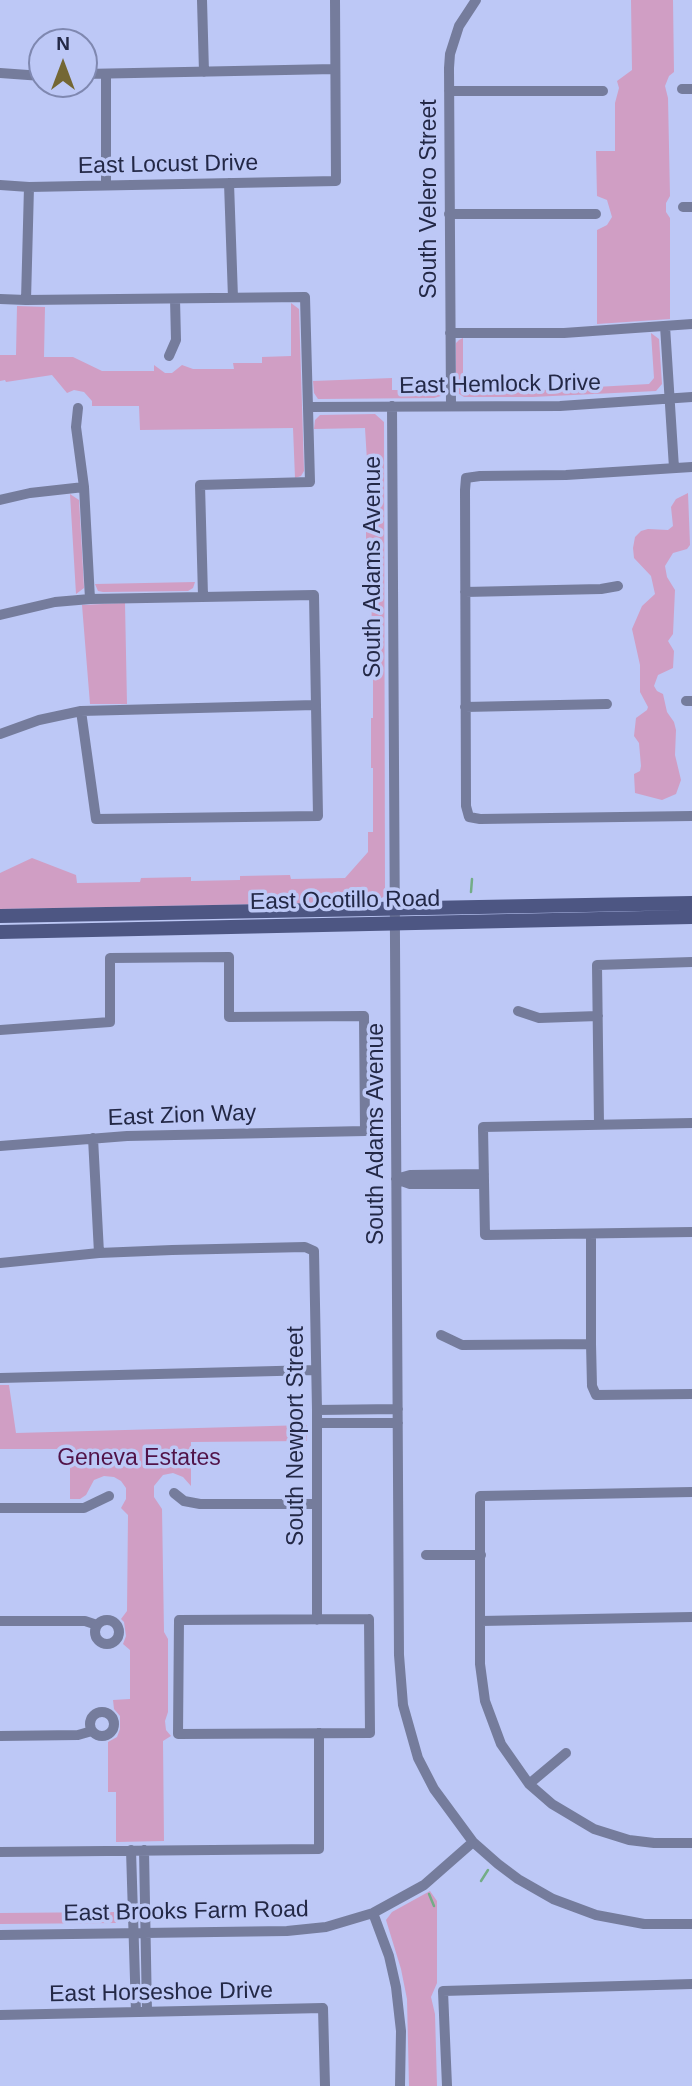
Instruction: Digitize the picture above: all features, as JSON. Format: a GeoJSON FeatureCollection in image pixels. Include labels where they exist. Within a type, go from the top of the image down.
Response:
{"type":"FeatureCollection","features":[{"type":"Feature","properties":{"kind":"main road","name":"East Ocotillo Road"},"geometry":{"type":"LineString","coordinates":[[0,932],[692,903]]}},
{"type":"Feature","properties":{"kind":"main road","name":"East Ocotillo Road"},"geometry":{"type":"LineString","coordinates":[[0,916],[692,917]]}},
{"type":"Feature","properties":{"kind":"street"},"geometry":{"type":"LineString","coordinates":[[202,0],[204,72]]}},
{"type":"Feature","properties":{"kind":"street"},"geometry":{"type":"LineString","coordinates":[[98,74],[335,69],[335,0]]}},
{"type":"Feature","properties":{"kind":"street","name":"South Velero Street"},"geometry":{"type":"LineString","coordinates":[[451,405],[450,54],[459,26],[476,0]]}},
{"type":"Feature","properties":{"kind":"street","name":"East Locust Drive"},"geometry":{"type":"LineString","coordinates":[[0,185],[29,187],[336,181],[335,69]]}},
{"type":"Feature","properties":{"kind":"street"},"geometry":{"type":"LineString","coordinates":[[0,73],[28,75]]}},
{"type":"Feature","properties":{"kind":"street"},"geometry":{"type":"LineString","coordinates":[[106,74],[106,185]]}},
{"type":"Feature","properties":{"kind":"street"},"geometry":{"type":"LineString","coordinates":[[449,91],[603,91]]}},
{"type":"Feature","properties":{"kind":"street"},"geometry":{"type":"LineString","coordinates":[[229,183],[233,298]]}},
{"type":"Feature","properties":{"kind":"street"},"geometry":{"type":"LineString","coordinates":[[26,300],[29,187]]}},
{"type":"Feature","properties":{"kind":"street"},"geometry":{"type":"LineString","coordinates":[[449,214],[596,214]]}},
{"type":"Feature","properties":{"kind":"street"},"geometry":{"type":"LineString","coordinates":[[0,299],[305,297],[310,482],[200,485],[203,596]]}},
{"type":"Feature","properties":{"kind":"street"},"geometry":{"type":"LineString","coordinates":[[169,356],[176,340],[175,299]]}},
{"type":"Feature","properties":{"kind":"street"},"geometry":{"type":"LineString","coordinates":[[450,333],[564,332],[692,324]]}},
{"type":"Feature","properties":{"kind":"street"},"geometry":{"type":"LineString","coordinates":[[665,326],[674,468]]}},
{"type":"Feature","properties":{"kind":"street","name":"East Hemlock Drive"},"geometry":{"type":"LineString","coordinates":[[308,407],[560,406],[692,397]]}},
{"type":"Feature","properties":{"kind":"street","name":"South Adams Avenue"},"geometry":{"type":"LineString","coordinates":[[392,406],[398,1654],[403,1705],[427,1777],[444,1806],[473,1842],[518,1879],[573,1907],[621,1921],[692,1924]]}},
{"type":"Feature","properties":{"kind":"street"},"geometry":{"type":"LineString","coordinates":[[78,408],[76,427],[84,487],[90,599]]}},
{"type":"Feature","properties":{"kind":"street"},"geometry":{"type":"LineString","coordinates":[[692,467],[466,478],[465,592],[466,807],[469,817],[692,816]]}},
{"type":"Feature","properties":{"kind":"street"},"geometry":{"type":"LineString","coordinates":[[0,500],[30,493],[84,487]]}},
{"type":"Feature","properties":{"kind":"street"},"geometry":{"type":"LineString","coordinates":[[465,592],[601,589],[618,586]]}},
{"type":"Feature","properties":{"kind":"street"},"geometry":{"type":"LineString","coordinates":[[0,615],[55,602],[90,599],[314,595],[318,816],[96,820],[81,711]]}},
{"type":"Feature","properties":{"kind":"street"},"geometry":{"type":"LineString","coordinates":[[465,707],[607,704]]}},
{"type":"Feature","properties":{"kind":"street"},"geometry":{"type":"LineString","coordinates":[[0,734],[39,720],[81,711],[315,705]]}},
{"type":"Feature","properties":{"kind":"street","name":"East Zion Way"},"geometry":{"type":"LineString","coordinates":[[0,1030],[110,1022],[110,958],[229,957],[229,1017],[364,1016],[365,1130],[93,1138],[0,1146]]}},
{"type":"Feature","properties":{"kind":"street"},"geometry":{"type":"LineString","coordinates":[[599,1125],[597,965],[692,962]]}},
{"type":"Feature","properties":{"kind":"street"},"geometry":{"type":"LineString","coordinates":[[518,1011],[539,1018],[598,1016]]}},
{"type":"Feature","properties":{"kind":"street"},"geometry":{"type":"LineString","coordinates":[[692,1123],[483,1126],[485,1235],[692,1232]]}},
{"type":"Feature","properties":{"kind":"street"},"geometry":{"type":"LineString","coordinates":[[0,1263],[99,1254],[93,1138]]}},
{"type":"Feature","properties":{"kind":"street"},"geometry":{"type":"LineString","coordinates":[[396,1179],[410,1175],[484,1179]]}},
{"type":"Feature","properties":{"kind":"street"},"geometry":{"type":"LineString","coordinates":[[591,1234],[592,1386],[596,1395],[692,1394]]}},
{"type":"Feature","properties":{"kind":"street","name":"South Newport Street"},"geometry":{"type":"LineString","coordinates":[[99,1254],[305,1247],[314,1251],[317,1620]]}},
{"type":"Feature","properties":{"kind":"street"},"geometry":{"type":"LineString","coordinates":[[441,1335],[461,1345],[591,1344]]}},
{"type":"Feature","properties":{"kind":"street"},"geometry":{"type":"LineString","coordinates":[[0,1378],[316,1370]]}},
{"type":"Feature","properties":{"kind":"street"},"geometry":{"type":"LineString","coordinates":[[317,1410],[398,1409]]}},
{"type":"Feature","properties":{"kind":"street"},"geometry":{"type":"LineString","coordinates":[[317,1423],[398,1423]]}},
{"type":"Feature","properties":{"kind":"street"},"geometry":{"type":"LineString","coordinates":[[692,1492],[480,1496],[480,1664],[485,1701],[502,1744],[529,1784],[552,1804],[594,1829],[629,1840],[692,1843]]}},
{"type":"Feature","properties":{"kind":"street"},"geometry":{"type":"LineString","coordinates":[[174,1493],[184,1501],[200,1504],[317,1504]]}},
{"type":"Feature","properties":{"kind":"street"},"geometry":{"type":"LineString","coordinates":[[0,1508],[84,1508],[109,1496]]}},
{"type":"Feature","properties":{"kind":"street"},"geometry":{"type":"LineString","coordinates":[[426,1555],[481,1555]]}},
{"type":"Feature","properties":{"kind":"street"},"geometry":{"type":"LineString","coordinates":[[481,1621],[692,1617]]}},
{"type":"Feature","properties":{"kind":"street"},"geometry":{"type":"LineString","coordinates":[[369,1619],[370,1733],[178,1734],[179,1620],[317,1620],[369,1619]]}},
{"type":"Feature","properties":{"kind":"street"},"geometry":{"type":"LineString","coordinates":[[0,1621],[85,1621],[97,1625]]}},
{"type":"Feature","properties":{"kind":"street"},"geometry":{"type":"LineString","coordinates":[[0,1736],[78,1735],[92,1731]]}},
{"type":"Feature","properties":{"kind":"street"},"geometry":{"type":"LineString","coordinates":[[0,1852],[319,1849],[319,1733]]}},
{"type":"Feature","properties":{"kind":"street"},"geometry":{"type":"LineString","coordinates":[[529,1784],[566,1753]]}},
{"type":"Feature","properties":{"kind":"street","name":"East Brooks Farm Road"},"geometry":{"type":"LineString","coordinates":[[0,1935],[287,1931],[326,1927],[373,1913],[424,1885],[473,1842]]}},
{"type":"Feature","properties":{"kind":"street"},"geometry":{"type":"LineString","coordinates":[[131,1850],[134,1933],[142,2012]]}},
{"type":"Feature","properties":{"kind":"street"},"geometry":{"type":"LineString","coordinates":[[142,2012],[144,1850]]}},
{"type":"Feature","properties":{"kind":"street"},"geometry":{"type":"LineString","coordinates":[[373,1913],[389,1956],[396,1987],[401,2031],[400,2086]]}},
{"type":"Feature","properties":{"kind":"street"},"geometry":{"type":"LineString","coordinates":[[447,2086],[443,1991],[692,1984]]}},
{"type":"Feature","properties":{"kind":"street","name":"East Horseshoe Drive"},"geometry":{"type":"LineString","coordinates":[[0,2015],[323,2008],[326,2086]]}},
{"type":"Feature","properties":{"kind":"green space"},"geometry":{"type":"Polygon","coordinates":[[[631,0],[673,0],[674,72],[665,86],[668,98],[670,196],[666,203],[666,212],[670,218],[670,319],[597,324],[597,230],[607,225],[612,217],[607,200],[597,196],[596,151],[615,151],[615,103],[619,88],[617,81],[632,70],[631,0]]]}},
{"type":"Feature","properties":{"kind":"green space"},"geometry":{"type":"Polygon","coordinates":[[[291,303],[299,309],[304,471],[301,476],[295,478],[293,428],[140,430],[139,406],[92,406],[92,401],[84,392],[74,390],[67,393],[52,375],[0,381],[0,355],[16,355],[17,306],[45,307],[44,357],[73,357],[102,371],[154,371],[154,365],[165,373],[172,373],[182,365],[193,369],[234,369],[233,363],[262,363],[262,357],[291,356],[291,303]]]}},
{"type":"Feature","properties":{"kind":"green space"},"geometry":{"type":"Polygon","coordinates":[[[651,333],[659,339],[662,384],[656,391],[532,397],[464,397],[456,392],[456,343],[463,338],[463,385],[468,390],[543,390],[649,384],[654,378],[651,333]]]}},
{"type":"Feature","properties":{"kind":"green space"},"geometry":{"type":"Polygon","coordinates":[[[392,378],[392,390],[444,390],[441,396],[434,398],[318,399],[314,393],[313,381],[392,378]]]}},
{"type":"Feature","properties":{"kind":"green space"},"geometry":{"type":"Polygon","coordinates":[[[375,414],[384,422],[385,896],[374,902],[0,909],[0,873],[32,858],[76,875],[77,883],[140,882],[141,878],[191,877],[191,881],[290,875],[291,879],[345,878],[368,852],[368,832],[373,832],[373,669],[372,582],[366,581],[366,495],[369,494],[365,428],[314,429],[315,420],[320,415],[375,414]]]}},
{"type":"Feature","properties":{"kind":"green space"},"geometry":{"type":"Polygon","coordinates":[[[688,493],[690,545],[687,549],[673,553],[665,566],[667,577],[675,590],[673,634],[668,641],[674,651],[673,668],[658,675],[654,686],[663,694],[667,712],[674,722],[675,755],[681,780],[676,794],[662,800],[635,793],[634,774],[640,771],[641,766],[639,743],[634,736],[636,718],[648,707],[640,692],[640,665],[632,629],[642,606],[655,594],[651,576],[634,558],[633,548],[635,537],[641,531],[668,530],[673,526],[671,507],[676,499],[688,493]]]}},
{"type":"Feature","properties":{"kind":"green space"},"geometry":{"type":"Polygon","coordinates":[[[70,494],[79,500],[84,588],[76,594],[70,494]]]}},
{"type":"Feature","properties":{"kind":"green space"},"geometry":{"type":"Polygon","coordinates":[[[195,582],[193,588],[188,591],[103,592],[98,591],[95,584],[195,582]]]}},
{"type":"Feature","properties":{"kind":"green space"},"geometry":{"type":"Polygon","coordinates":[[[125,603],[127,704],[90,704],[82,605],[125,603]]]}},
{"type":"Feature","properties":{"kind":"green space","name":"Geneva Estates"},"geometry":{"type":"Polygon","coordinates":[[[0,1385],[9,1385],[16,1433],[307,1425],[307,1441],[191,1442],[191,1486],[183,1477],[173,1473],[163,1475],[154,1486],[154,1497],[162,1509],[164,1632],[168,1639],[168,1712],[165,1721],[166,1730],[171,1736],[163,1741],[164,1841],[116,1842],[116,1792],[108,1792],[108,1742],[117,1737],[120,1729],[120,1716],[114,1709],[113,1700],[130,1699],[130,1650],[123,1644],[126,1636],[121,1619],[127,1611],[128,1515],[121,1508],[126,1499],[126,1488],[114,1477],[104,1476],[94,1480],[86,1495],[80,1499],[70,1499],[70,1449],[0,1449],[0,1385]]]}},
{"type":"Feature","properties":{"kind":"green space"},"geometry":{"type":"Polygon","coordinates":[[[430,1891],[437,1901],[437,1983],[431,1997],[435,2014],[437,2086],[409,2086],[407,1999],[386,1920],[392,1912],[430,1891]]]}},
{"type":"Feature","properties":{"kind":"green space"},"geometry":{"type":"Polygon","coordinates":[[[117,1912],[116,1923],[0,1924],[0,1913],[117,1912]]]}},
{"type":"Feature","properties":{"kind":"waterway"},"geometry":{"type":"LineString","coordinates":[[471,892],[472,879]]}},
{"type":"Feature","properties":{"kind":"waterway"},"geometry":{"type":"LineString","coordinates":[[481,1881],[488,1870]]}},
{"type":"Feature","properties":{"kind":"waterway"},"geometry":{"type":"LineString","coordinates":[[429,1894],[434,1906]]}}]}
